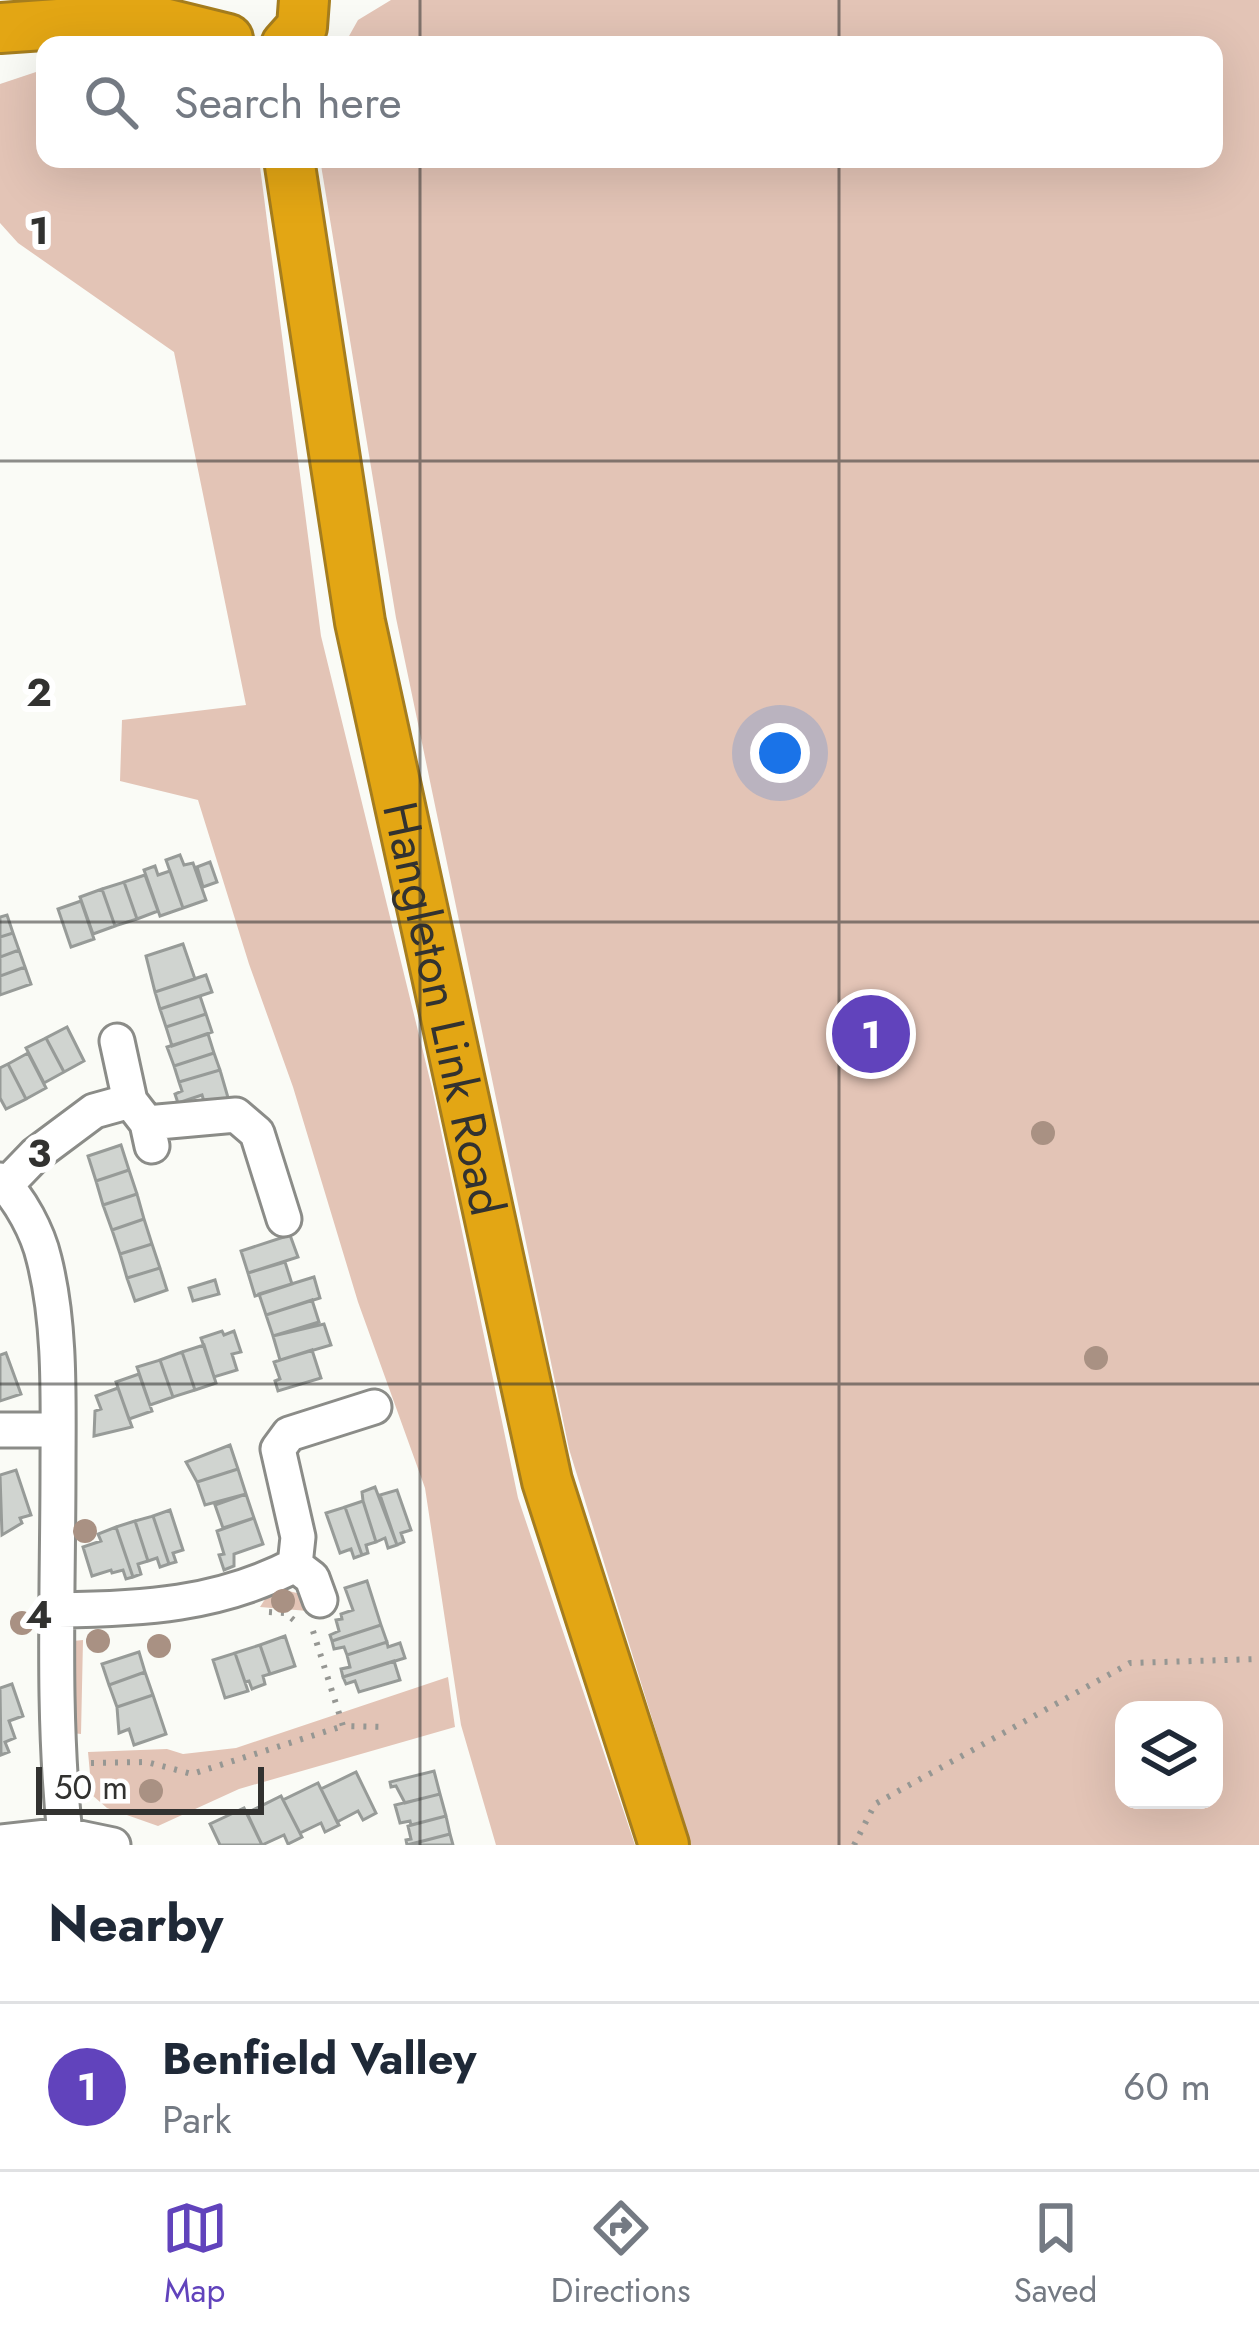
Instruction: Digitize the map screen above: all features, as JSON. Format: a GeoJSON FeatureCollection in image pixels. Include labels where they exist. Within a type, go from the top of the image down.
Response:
{"type":"FeatureCollection","features":[{"type":"Feature","properties":{"kind":"highway"},"geometry":{"type":"LineString","coordinates":[[0,28],[143,19],[226,28]]}},
{"type":"Feature","properties":{"kind":"highway","name":"Hangleton Link Road"},"geometry":{"type":"LineString","coordinates":[[290,168],[360,622],[535,1428],[547,1481],[664,1845]]}},
{"type":"Feature","properties":{"kind":"street"},"geometry":{"type":"LineString","coordinates":[[117,1041],[143,1123]]}},
{"type":"Feature","properties":{"kind":"street"},"geometry":{"type":"LineString","coordinates":[[65,1835],[57,1762],[54,1316],[44,1256],[3,1183],[94,1111],[143,1123],[236,1115],[257,1133],[284,1219]]}},
{"type":"Feature","properties":{"kind":"street"},"geometry":{"type":"LineString","coordinates":[[295,1565],[298,1537],[278,1449],[289,1433],[374,1407]]}},
{"type":"Feature","properties":{"kind":"street"},"geometry":{"type":"LineString","coordinates":[[0,1430],[58,1430]]}},
{"type":"Feature","properties":{"kind":"street"},"geometry":{"type":"LineString","coordinates":[[58,1610],[143,1609],[199,1600],[295,1565]]}},
{"type":"Feature","properties":{"kind":"street"},"geometry":{"type":"LineString","coordinates":[[295,1565],[312,1578],[320,1600]]}},
{"type":"Feature","properties":{"kind":"street"},"geometry":{"type":"LineString","coordinates":[[0,1842],[65,1835],[113,1845]]}},
{"type":"Feature","properties":{"kind":"path"},"geometry":{"type":"LineString","coordinates":[[259,1611],[285,1612],[296,1623],[310,1621],[343,1726]]}},
{"type":"Feature","properties":{"kind":"path"},"geometry":{"type":"LineString","coordinates":[[854,1845],[875,1804],[1130,1663],[1259,1659]]}},
{"type":"Feature","properties":{"kind":"path"},"geometry":{"type":"LineString","coordinates":[[84,1763],[147,1762],[192,1774],[343,1726],[386,1726]]}},
{"type":"Feature","properties":{"kind":"shaded area"},"geometry":{"type":"Polygon","coordinates":[[[391,0],[1259,0],[1259,1845],[691,1845],[569,1449],[396,618],[321,168],[1223,168],[1223,36],[349,36],[358,20],[391,0]]]}},
{"type":"Feature","properties":{"kind":"shaded area"},"geometry":{"type":"Polygon","coordinates":[[[36,72],[36,168],[260,168],[321,636],[432,1088],[518,1498],[635,1845],[496,1845],[461,1725],[425,1488],[358,1302],[198,800],[120,781],[122,720],[246,705],[174,352],[18,243],[0,223],[0,84],[36,72]]]}},
{"type":"Feature","properties":{"kind":"shaded area"},"geometry":{"type":"Polygon","coordinates":[[[280,1589],[301,1594],[308,1611],[260,1607],[280,1589]]]}},
{"type":"Feature","properties":{"kind":"shaded area"},"geometry":{"type":"Polygon","coordinates":[[[83,1640],[81,1734],[72,1733],[73,1641],[83,1640]]]}},
{"type":"Feature","properties":{"kind":"shaded area"},"geometry":{"type":"Polygon","coordinates":[[[448,1677],[455,1727],[239,1789],[158,1826],[107,1808],[92,1795],[88,1752],[167,1749],[183,1754],[236,1748],[448,1677]]]}},
{"type":"Feature","properties":{"kind":"building"},"geometry":{"type":"Polygon","coordinates":[[[180,855],[184,865],[193,863],[206,900],[183,908],[166,860],[180,855]]]}},
{"type":"Feature","properties":{"kind":"building"},"geometry":{"type":"Polygon","coordinates":[[[210,862],[217,882],[203,887],[197,867],[210,862]]]}},
{"type":"Feature","properties":{"kind":"building"},"geometry":{"type":"Polygon","coordinates":[[[155,866],[158,875],[170,871],[183,908],[160,916],[144,870],[155,866]]]}},
{"type":"Feature","properties":{"kind":"building"},"geometry":{"type":"Polygon","coordinates":[[[145,875],[158,911],[137,919],[124,882],[145,875]]]}},
{"type":"Feature","properties":{"kind":"building"},"geometry":{"type":"Polygon","coordinates":[[[124,882],[137,919],[115,926],[102,889],[124,882]]]}},
{"type":"Feature","properties":{"kind":"building"},"geometry":{"type":"Polygon","coordinates":[[[102,889],[115,926],[93,934],[80,897],[102,889]]]}},
{"type":"Feature","properties":{"kind":"building"},"geometry":{"type":"Polygon","coordinates":[[[81,901],[94,939],[71,947],[58,909],[81,901]]]}},
{"type":"Feature","properties":{"kind":"building"},"geometry":{"type":"Polygon","coordinates":[[[7,915],[13,933],[0,937],[0,917],[7,915]]]}},
{"type":"Feature","properties":{"kind":"building"},"geometry":{"type":"Polygon","coordinates":[[[13,933],[19,950],[0,957],[0,937],[13,933]]]}},
{"type":"Feature","properties":{"kind":"building"},"geometry":{"type":"Polygon","coordinates":[[[183,944],[195,979],[155,992],[146,956],[183,944]]]}},
{"type":"Feature","properties":{"kind":"building"},"geometry":{"type":"Polygon","coordinates":[[[19,950],[25,967],[0,976],[0,957],[19,950]]]}},
{"type":"Feature","properties":{"kind":"building"},"geometry":{"type":"Polygon","coordinates":[[[25,967],[31,984],[0,995],[0,976],[25,967]]]}},
{"type":"Feature","properties":{"kind":"building"},"geometry":{"type":"Polygon","coordinates":[[[206,975],[212,992],[160,1009],[155,992],[206,975]]]}},
{"type":"Feature","properties":{"kind":"building"},"geometry":{"type":"Polygon","coordinates":[[[200,996],[206,1014],[166,1027],[160,1009],[200,996]]]}},
{"type":"Feature","properties":{"kind":"building"},"geometry":{"type":"Polygon","coordinates":[[[206,1014],[212,1032],[172,1046],[166,1027],[206,1014]]]}},
{"type":"Feature","properties":{"kind":"building"},"geometry":{"type":"Polygon","coordinates":[[[67,1027],[84,1061],[64,1072],[46,1038],[67,1027]]]}},
{"type":"Feature","properties":{"kind":"building"},"geometry":{"type":"Polygon","coordinates":[[[208,1034],[214,1053],[174,1066],[167,1047],[208,1034]]]}},
{"type":"Feature","properties":{"kind":"building"},"geometry":{"type":"Polygon","coordinates":[[[46,1038],[64,1072],[44,1083],[26,1048],[46,1038]]]}},
{"type":"Feature","properties":{"kind":"building"},"geometry":{"type":"Polygon","coordinates":[[[28,1053],[46,1088],[26,1099],[8,1064],[28,1053]]]}},
{"type":"Feature","properties":{"kind":"building"},"geometry":{"type":"Polygon","coordinates":[[[214,1053],[220,1070],[179,1082],[174,1066],[214,1053]]]}},
{"type":"Feature","properties":{"kind":"building"},"geometry":{"type":"Polygon","coordinates":[[[8,1064],[26,1099],[6,1109],[0,1098],[0,1068],[8,1064]]]}},
{"type":"Feature","properties":{"kind":"building"},"geometry":{"type":"Polygon","coordinates":[[[220,1070],[229,1101],[206,1108],[202,1095],[178,1103],[179,1082],[220,1070]]]}},
{"type":"Feature","properties":{"kind":"building"},"geometry":{"type":"Polygon","coordinates":[[[121,1145],[129,1170],[96,1181],[88,1156],[121,1145]]]}},
{"type":"Feature","properties":{"kind":"building"},"geometry":{"type":"Polygon","coordinates":[[[129,1170],[137,1194],[103,1205],[96,1181],[129,1170]]]}},
{"type":"Feature","properties":{"kind":"building"},"geometry":{"type":"Polygon","coordinates":[[[137,1194],[144,1219],[112,1230],[103,1205],[137,1194]]]}},
{"type":"Feature","properties":{"kind":"building"},"geometry":{"type":"Polygon","coordinates":[[[144,1219],[152,1244],[120,1254],[112,1230],[144,1219]]]}},
{"type":"Feature","properties":{"kind":"building"},"geometry":{"type":"Polygon","coordinates":[[[290,1235],[298,1257],[248,1273],[241,1251],[290,1235]]]}},
{"type":"Feature","properties":{"kind":"building"},"geometry":{"type":"Polygon","coordinates":[[[152,1244],[160,1268],[127,1278],[120,1254],[152,1244]]]}},
{"type":"Feature","properties":{"kind":"building"},"geometry":{"type":"Polygon","coordinates":[[[285,1262],[292,1284],[255,1296],[248,1273],[285,1262]]]}},
{"type":"Feature","properties":{"kind":"building"},"geometry":{"type":"Polygon","coordinates":[[[160,1268],[167,1290],[135,1301],[127,1278],[160,1268]]]}},
{"type":"Feature","properties":{"kind":"building"},"geometry":{"type":"Polygon","coordinates":[[[314,1277],[320,1298],[266,1315],[259,1294],[314,1277]]]}},
{"type":"Feature","properties":{"kind":"building"},"geometry":{"type":"Polygon","coordinates":[[[215,1280],[219,1294],[193,1301],[189,1288],[215,1280]]]}},
{"type":"Feature","properties":{"kind":"building"},"geometry":{"type":"Polygon","coordinates":[[[312,1300],[319,1322],[273,1336],[266,1315],[312,1300]]]}},
{"type":"Feature","properties":{"kind":"building"},"geometry":{"type":"Polygon","coordinates":[[[324,1324],[331,1345],[280,1360],[273,1336],[324,1324]]]}},
{"type":"Feature","properties":{"kind":"building"},"geometry":{"type":"Polygon","coordinates":[[[222,1331],[224,1335],[234,1331],[241,1352],[232,1354],[237,1370],[214,1377],[201,1338],[222,1331]]]}},
{"type":"Feature","properties":{"kind":"building"},"geometry":{"type":"Polygon","coordinates":[[[204,1345],[216,1383],[195,1390],[182,1352],[204,1345]]]}},
{"type":"Feature","properties":{"kind":"building"},"geometry":{"type":"Polygon","coordinates":[[[312,1350],[321,1378],[278,1391],[275,1381],[280,1379],[274,1362],[312,1350]]]}},
{"type":"Feature","properties":{"kind":"building"},"geometry":{"type":"Polygon","coordinates":[[[182,1352],[195,1390],[173,1397],[160,1360],[182,1352]]]}},
{"type":"Feature","properties":{"kind":"building"},"geometry":{"type":"Polygon","coordinates":[[[6,1353],[21,1394],[0,1401],[0,1355],[6,1353]]]}},
{"type":"Feature","properties":{"kind":"building"},"geometry":{"type":"Polygon","coordinates":[[[160,1360],[173,1397],[150,1405],[137,1367],[160,1360]]]}},
{"type":"Feature","properties":{"kind":"building"},"geometry":{"type":"Polygon","coordinates":[[[139,1374],[152,1411],[129,1419],[116,1382],[139,1374]]]}},
{"type":"Feature","properties":{"kind":"building"},"geometry":{"type":"Polygon","coordinates":[[[118,1388],[132,1427],[94,1436],[95,1411],[101,1409],[96,1396],[118,1388]]]}},
{"type":"Feature","properties":{"kind":"building"},"geometry":{"type":"Polygon","coordinates":[[[230,1445],[238,1469],[197,1482],[186,1462],[230,1445]]]}},
{"type":"Feature","properties":{"kind":"building"},"geometry":{"type":"Polygon","coordinates":[[[238,1469],[246,1494],[205,1505],[197,1482],[238,1469]]]}},
{"type":"Feature","properties":{"kind":"building"},"geometry":{"type":"Polygon","coordinates":[[[16,1470],[31,1515],[20,1518],[22,1523],[2,1535],[0,1475],[16,1470]]]}},
{"type":"Feature","properties":{"kind":"building"},"geometry":{"type":"Polygon","coordinates":[[[375,1487],[397,1545],[388,1548],[385,1538],[376,1542],[363,1501],[362,1492],[375,1487]]]}},
{"type":"Feature","properties":{"kind":"building"},"geometry":{"type":"Polygon","coordinates":[[[397,1490],[411,1530],[401,1533],[404,1542],[397,1545],[380,1495],[397,1490]]]}},
{"type":"Feature","properties":{"kind":"building"},"geometry":{"type":"Polygon","coordinates":[[[246,1494],[254,1518],[223,1528],[215,1505],[246,1494]]]}},
{"type":"Feature","properties":{"kind":"building"},"geometry":{"type":"Polygon","coordinates":[[[363,1501],[376,1542],[366,1545],[368,1553],[362,1555],[345,1507],[363,1501]]]}},
{"type":"Feature","properties":{"kind":"building"},"geometry":{"type":"Polygon","coordinates":[[[345,1507],[362,1555],[354,1558],[351,1549],[340,1553],[326,1513],[345,1507]]]}},
{"type":"Feature","properties":{"kind":"building"},"geometry":{"type":"Polygon","coordinates":[[[170,1510],[183,1550],[173,1553],[176,1562],[169,1564],[153,1516],[170,1510]]]}},
{"type":"Feature","properties":{"kind":"building"},"geometry":{"type":"Polygon","coordinates":[[[153,1516],[169,1564],[160,1567],[157,1558],[148,1561],[135,1521],[153,1516]]]}},
{"type":"Feature","properties":{"kind":"building"},"geometry":{"type":"Polygon","coordinates":[[[254,1518],[263,1544],[234,1554],[234,1566],[224,1570],[217,1531],[254,1518]]]}},
{"type":"Feature","properties":{"kind":"building"},"geometry":{"type":"Polygon","coordinates":[[[135,1521],[148,1561],[138,1564],[141,1574],[133,1577],[116,1527],[135,1521]]]}},
{"type":"Feature","properties":{"kind":"building"},"geometry":{"type":"Polygon","coordinates":[[[116,1527],[133,1577],[126,1579],[123,1570],[92,1576],[83,1547],[101,1541],[98,1534],[116,1527]]]}},
{"type":"Feature","properties":{"kind":"building"},"geometry":{"type":"Polygon","coordinates":[[[367,1581],[381,1625],[332,1641],[330,1635],[339,1631],[336,1620],[353,1610],[345,1588],[367,1581]]]}},
{"type":"Feature","properties":{"kind":"building"},"geometry":{"type":"Polygon","coordinates":[[[381,1625],[387,1642],[347,1655],[344,1647],[334,1649],[332,1641],[381,1625]]]}},
{"type":"Feature","properties":{"kind":"building"},"geometry":{"type":"Polygon","coordinates":[[[285,1636],[295,1666],[270,1674],[260,1645],[285,1636]]]}},
{"type":"Feature","properties":{"kind":"building"},"geometry":{"type":"Polygon","coordinates":[[[387,1642],[388,1647],[400,1643],[405,1658],[343,1677],[341,1669],[350,1667],[347,1655],[387,1642]]]}},
{"type":"Feature","properties":{"kind":"building"},"geometry":{"type":"Polygon","coordinates":[[[260,1645],[270,1674],[263,1676],[265,1684],[252,1689],[235,1653],[260,1645]]]}},
{"type":"Feature","properties":{"kind":"building"},"geometry":{"type":"Polygon","coordinates":[[[139,1652],[145,1672],[109,1685],[102,1664],[139,1652]]]}},
{"type":"Feature","properties":{"kind":"building"},"geometry":{"type":"Polygon","coordinates":[[[235,1653],[248,1691],[225,1698],[213,1660],[235,1653]]]}},
{"type":"Feature","properties":{"kind":"building"},"geometry":{"type":"Polygon","coordinates":[[[394,1661],[400,1680],[359,1692],[355,1681],[346,1684],[343,1677],[394,1661]]]}},
{"type":"Feature","properties":{"kind":"building"},"geometry":{"type":"Polygon","coordinates":[[[145,1672],[153,1695],[117,1707],[109,1685],[145,1672]]]}},
{"type":"Feature","properties":{"kind":"building"},"geometry":{"type":"Polygon","coordinates":[[[12,1684],[23,1716],[9,1721],[15,1738],[5,1742],[9,1752],[1,1755],[0,1688],[12,1684]]]}},
{"type":"Feature","properties":{"kind":"building"},"geometry":{"type":"Polygon","coordinates":[[[153,1695],[166,1734],[134,1745],[129,1729],[119,1733],[117,1707],[153,1695]]]}},
{"type":"Feature","properties":{"kind":"building"},"geometry":{"type":"Polygon","coordinates":[[[434,1771],[440,1794],[405,1803],[396,1786],[391,1787],[390,1782],[434,1771]]]}},
{"type":"Feature","properties":{"kind":"building"},"geometry":{"type":"Polygon","coordinates":[[[356,1772],[376,1813],[363,1820],[358,1811],[337,1822],[321,1789],[356,1772]]]}},
{"type":"Feature","properties":{"kind":"building"},"geometry":{"type":"Polygon","coordinates":[[[318,1783],[339,1825],[325,1832],[321,1823],[300,1833],[283,1800],[318,1783]]]}},
{"type":"Feature","properties":{"kind":"building"},"geometry":{"type":"Polygon","coordinates":[[[440,1794],[446,1816],[411,1825],[410,1821],[400,1823],[395,1805],[440,1794]]]}},
{"type":"Feature","properties":{"kind":"building"},"geometry":{"type":"Polygon","coordinates":[[[281,1796],[302,1837],[288,1844],[284,1835],[262,1845],[247,1813],[281,1796]]]}},
{"type":"Feature","properties":{"kind":"building"},"geometry":{"type":"Polygon","coordinates":[[[244,1808],[262,1845],[220,1845],[210,1824],[244,1808]]]}},
{"type":"Feature","properties":{"kind":"building"},"geometry":{"type":"Polygon","coordinates":[[[446,1816],[450,1834],[407,1845],[406,1840],[411,1839],[408,1826],[446,1816]]]}},
{"type":"Feature","properties":{"kind":"building"},"geometry":{"type":"Polygon","coordinates":[[[450,1834],[453,1845],[408,1845],[450,1834]]]}},
{"type":"Feature","properties":{"kind":"place","name":"Benfield Valley"},"geometry":{"type":"Point","coordinates":[871,1034]}}]}
